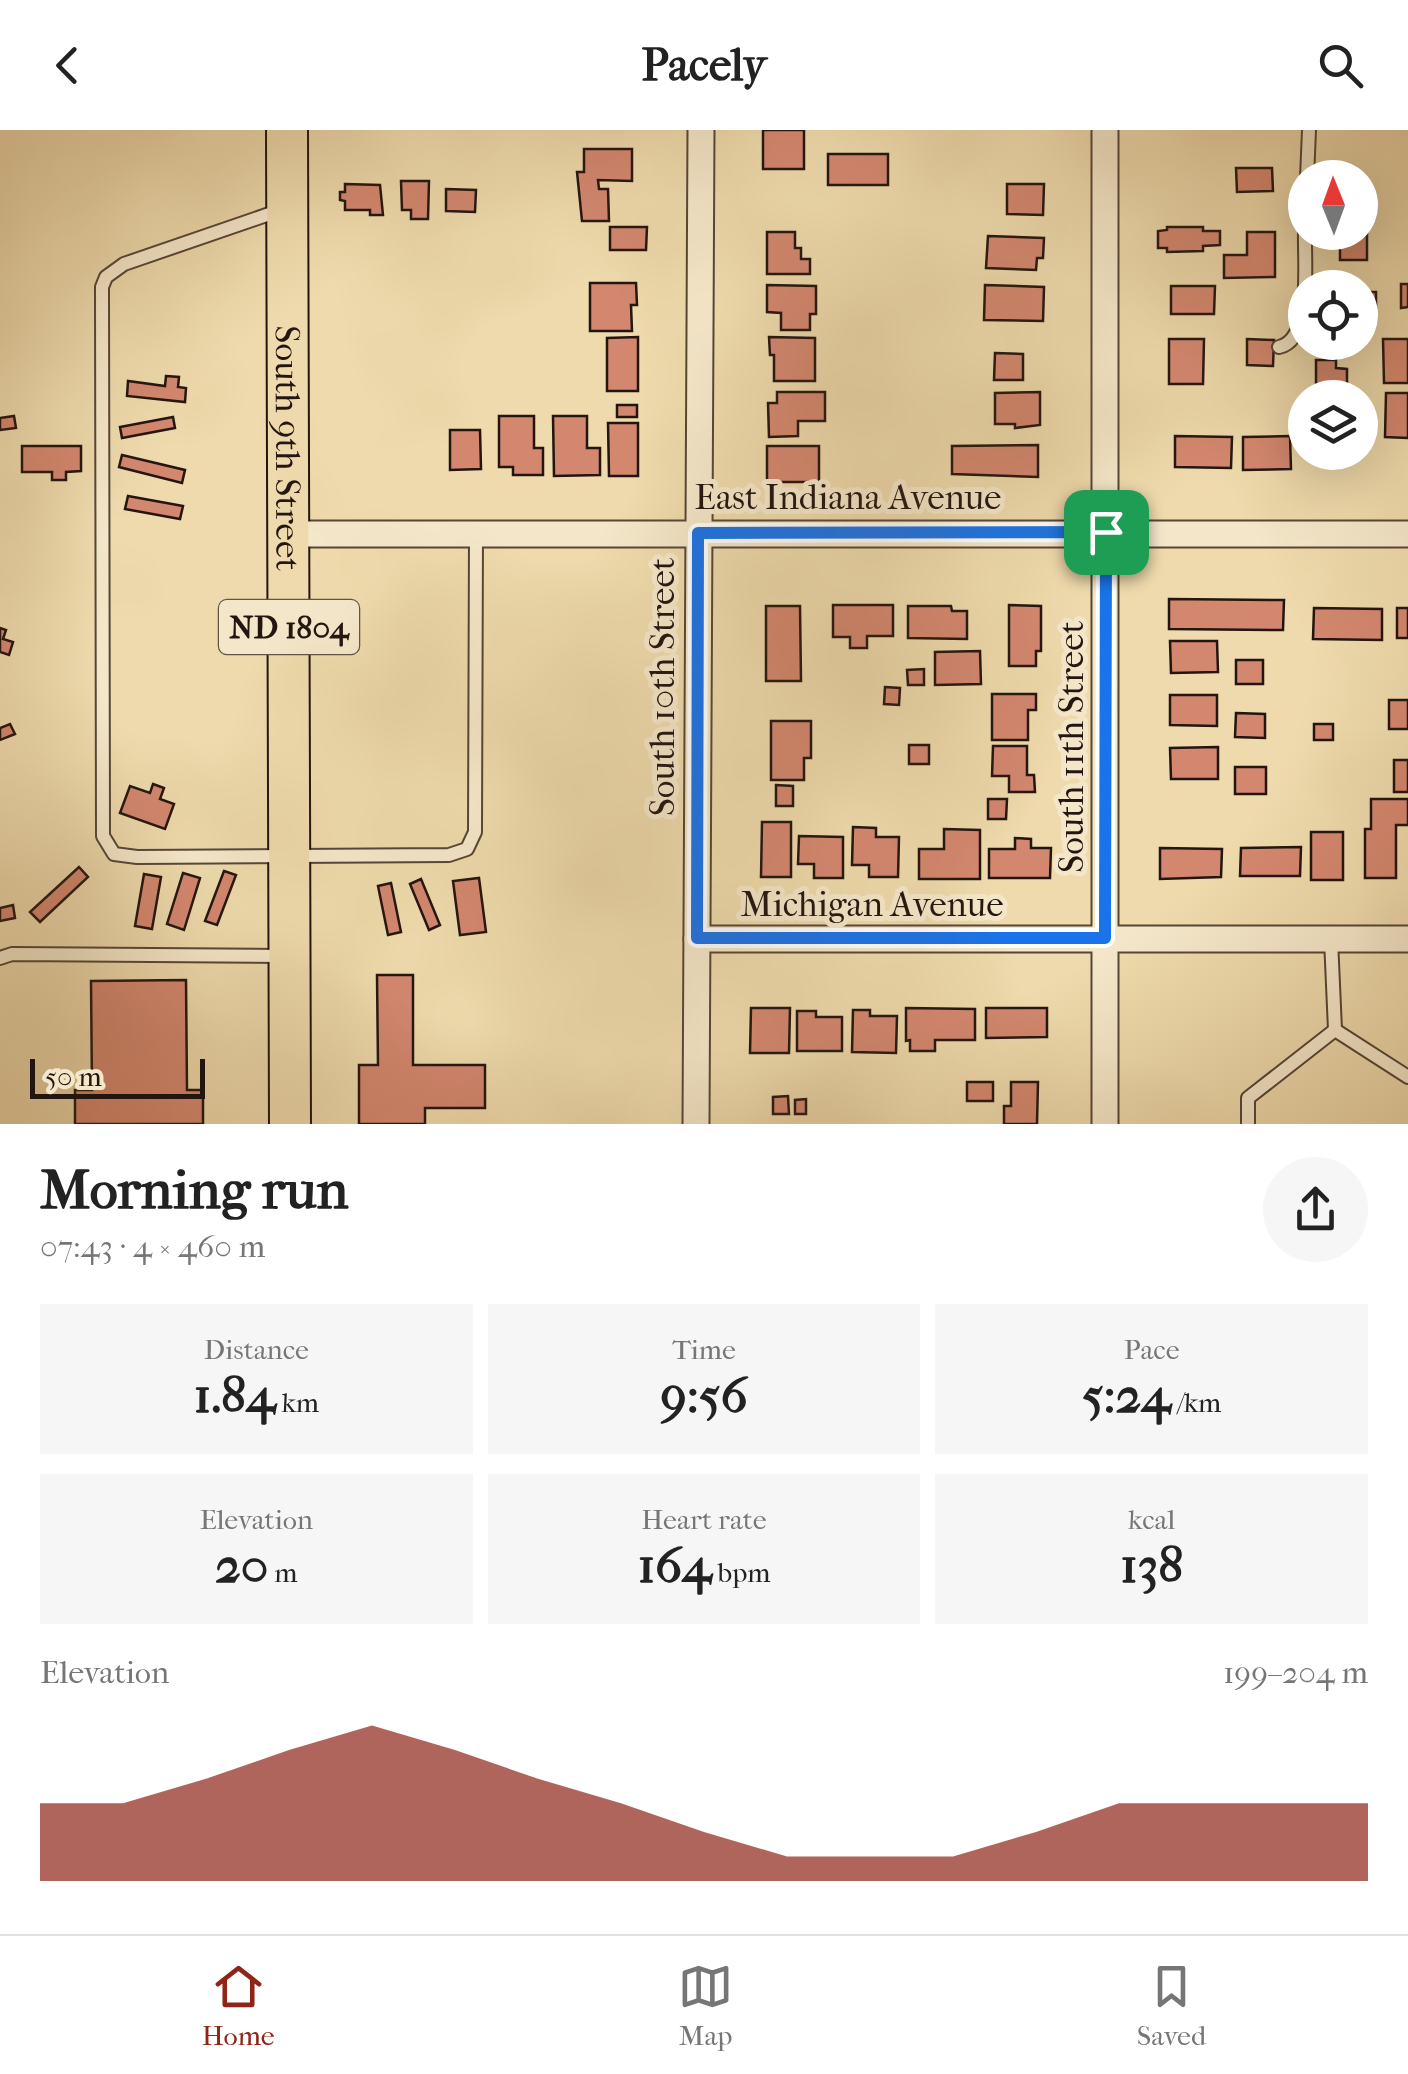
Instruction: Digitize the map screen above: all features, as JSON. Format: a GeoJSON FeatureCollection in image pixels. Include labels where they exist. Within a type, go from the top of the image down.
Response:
{"type":"FeatureCollection","features":[{"type":"Feature","properties":{"kind":"main road","name":"South 9th Street"},"geometry":{"type":"LineString","coordinates":[[288,130],[290,1124]]}},
{"type":"Feature","properties":{"kind":"street","name":"South 10th Street"},"geometry":{"type":"LineString","coordinates":[[696,1124],[702,130]]}},
{"type":"Feature","properties":{"kind":"street","name":"South 11th Street"},"geometry":{"type":"LineString","coordinates":[[1105,130],[1105,1124]]}},
{"type":"Feature","properties":{"kind":"street","name":"East Indiana Avenue"},"geometry":{"type":"LineString","coordinates":[[288,534],[1408,534]]}},
{"type":"Feature","properties":{"kind":"street","name":"Michigan Avenue"},"geometry":{"type":"LineString","coordinates":[[697,938],[1408,939]]}},
{"type":"Feature","properties":{"kind":"lane"},"geometry":{"type":"LineString","coordinates":[[1308,160],[1309,130]]}},
{"type":"Feature","properties":{"kind":"lane"},"geometry":{"type":"LineString","coordinates":[[288,208],[124,264],[106,277],[102,287],[103,836],[114,854],[449,855],[467,849],[472,842],[476,532]]}},
{"type":"Feature","properties":{"kind":"lane"},"geometry":{"type":"LineString","coordinates":[[1278,347],[1288,345],[1300,330],[1304,250]]}},
{"type":"Feature","properties":{"kind":"lane"},"geometry":{"type":"LineString","coordinates":[[1331,939],[1335,1030]]}},
{"type":"Feature","properties":{"kind":"lane"},"geometry":{"type":"LineString","coordinates":[[0,958],[12,954],[290,956]]}},
{"type":"Feature","properties":{"kind":"lane"},"geometry":{"type":"LineString","coordinates":[[1335,1030],[1408,1077]]}},
{"type":"Feature","properties":{"kind":"lane"},"geometry":{"type":"LineString","coordinates":[[1248,1124],[1248,1098],[1335,1030]]}},
{"type":"Feature","properties":{"kind":"building"},"geometry":{"type":"Polygon","coordinates":[[[763,130],[804,130],[804,169],[763,169],[763,130]]]}},
{"type":"Feature","properties":{"kind":"building"},"geometry":{"type":"Polygon","coordinates":[[[584,149],[632,149],[632,181],[598,180],[599,189],[608,189],[609,221],[582,221],[577,172],[584,172],[584,149]]]}},
{"type":"Feature","properties":{"kind":"building"},"geometry":{"type":"Polygon","coordinates":[[[828,154],[888,154],[888,185],[828,185],[828,154]]]}},
{"type":"Feature","properties":{"kind":"building"},"geometry":{"type":"Polygon","coordinates":[[[1236,168],[1272,168],[1273,191],[1237,192],[1236,168]]]}},
{"type":"Feature","properties":{"kind":"building"},"geometry":{"type":"Polygon","coordinates":[[[401,181],[429,181],[428,219],[411,219],[411,210],[402,210],[401,181]]]}},
{"type":"Feature","properties":{"kind":"building"},"geometry":{"type":"Polygon","coordinates":[[[345,184],[380,185],[383,215],[370,215],[370,210],[345,210],[340,192],[345,192],[345,184]]]}},
{"type":"Feature","properties":{"kind":"building"},"geometry":{"type":"Polygon","coordinates":[[[1007,184],[1044,184],[1043,215],[1007,214],[1007,184]]]}},
{"type":"Feature","properties":{"kind":"building"},"geometry":{"type":"Polygon","coordinates":[[[446,189],[476,190],[475,212],[446,211],[446,189]]]}},
{"type":"Feature","properties":{"kind":"building"},"geometry":{"type":"Polygon","coordinates":[[[610,227],[647,227],[646,250],[610,250],[610,227]]]}},
{"type":"Feature","properties":{"kind":"building"},"geometry":{"type":"Polygon","coordinates":[[[1167,227],[1220,231],[1220,245],[1203,246],[1203,251],[1167,252],[1167,248],[1158,248],[1158,231],[1167,227]]]}},
{"type":"Feature","properties":{"kind":"building"},"geometry":{"type":"Polygon","coordinates":[[[767,232],[795,232],[795,248],[801,248],[801,259],[810,259],[810,274],[767,274],[767,232]]]}},
{"type":"Feature","properties":{"kind":"building"},"geometry":{"type":"Polygon","coordinates":[[[1247,232],[1275,232],[1275,277],[1224,278],[1224,255],[1247,255],[1247,232]]]}},
{"type":"Feature","properties":{"kind":"building"},"geometry":{"type":"Polygon","coordinates":[[[988,236],[1044,238],[1043,258],[1037,258],[1036,270],[986,268],[988,236]]]}},
{"type":"Feature","properties":{"kind":"building"},"geometry":{"type":"Polygon","coordinates":[[[1340,250],[1367,250],[1367,260],[1340,260],[1340,250]]]}},
{"type":"Feature","properties":{"kind":"building"},"geometry":{"type":"Polygon","coordinates":[[[590,283],[636,283],[637,305],[631,305],[632,331],[590,331],[590,283]]]}},
{"type":"Feature","properties":{"kind":"building"},"geometry":{"type":"Polygon","coordinates":[[[1401,284],[1408,284],[1408,307],[1401,308],[1401,284]]]}},
{"type":"Feature","properties":{"kind":"building"},"geometry":{"type":"Polygon","coordinates":[[[767,285],[816,286],[816,314],[810,314],[810,330],[781,330],[781,313],[767,312],[767,285]]]}},
{"type":"Feature","properties":{"kind":"building"},"geometry":{"type":"Polygon","coordinates":[[[985,285],[1044,287],[1043,321],[984,320],[985,285]]]}},
{"type":"Feature","properties":{"kind":"building"},"geometry":{"type":"Polygon","coordinates":[[[1171,286],[1215,286],[1214,314],[1171,314],[1171,286]]]}},
{"type":"Feature","properties":{"kind":"building"},"geometry":{"type":"Polygon","coordinates":[[[638,337],[638,391],[607,391],[607,338],[638,337]]]}},
{"type":"Feature","properties":{"kind":"building"},"geometry":{"type":"Polygon","coordinates":[[[769,337],[815,338],[815,381],[774,381],[769,337]]]}},
{"type":"Feature","properties":{"kind":"building"},"geometry":{"type":"Polygon","coordinates":[[[1169,339],[1204,339],[1203,384],[1169,384],[1169,339]]]}},
{"type":"Feature","properties":{"kind":"building"},"geometry":{"type":"Polygon","coordinates":[[[1247,339],[1274,340],[1273,366],[1247,365],[1247,339]]]}},
{"type":"Feature","properties":{"kind":"building"},"geometry":{"type":"Polygon","coordinates":[[[1383,339],[1408,339],[1408,383],[1384,383],[1383,339]]]}},
{"type":"Feature","properties":{"kind":"building"},"geometry":{"type":"Polygon","coordinates":[[[995,353],[1023,354],[1023,380],[994,380],[995,353]]]}},
{"type":"Feature","properties":{"kind":"building"},"geometry":{"type":"Polygon","coordinates":[[[1316,360],[1336,360],[1336,368],[1347,369],[1347,380],[1316,380],[1316,360]]]}},
{"type":"Feature","properties":{"kind":"building"},"geometry":{"type":"Polygon","coordinates":[[[166,376],[179,377],[178,387],[186,388],[185,402],[127,396],[128,381],[165,386],[166,376]]]}},
{"type":"Feature","properties":{"kind":"building"},"geometry":{"type":"Polygon","coordinates":[[[777,392],[825,392],[825,421],[798,421],[798,436],[769,437],[768,403],[777,403],[777,392]]]}},
{"type":"Feature","properties":{"kind":"building"},"geometry":{"type":"Polygon","coordinates":[[[1040,392],[1040,425],[1015,428],[1015,424],[995,424],[995,393],[1040,392]]]}},
{"type":"Feature","properties":{"kind":"building"},"geometry":{"type":"Polygon","coordinates":[[[1386,393],[1408,393],[1408,438],[1385,437],[1386,393]]]}},
{"type":"Feature","properties":{"kind":"building"},"geometry":{"type":"Polygon","coordinates":[[[617,405],[637,405],[637,417],[617,417],[617,405]]]}},
{"type":"Feature","properties":{"kind":"building"},"geometry":{"type":"Polygon","coordinates":[[[14,416],[16,428],[0,430],[0,418],[14,416]]]}},
{"type":"Feature","properties":{"kind":"building"},"geometry":{"type":"Polygon","coordinates":[[[499,416],[534,416],[534,448],[543,448],[543,475],[513,475],[513,467],[499,467],[499,416]]]}},
{"type":"Feature","properties":{"kind":"building"},"geometry":{"type":"Polygon","coordinates":[[[553,416],[587,416],[587,448],[600,448],[600,475],[554,476],[553,416]]]}},
{"type":"Feature","properties":{"kind":"building"},"geometry":{"type":"Polygon","coordinates":[[[173,417],[175,428],[122,438],[120,427],[173,417]]]}},
{"type":"Feature","properties":{"kind":"building"},"geometry":{"type":"Polygon","coordinates":[[[608,423],[638,423],[638,476],[609,476],[608,423]]]}},
{"type":"Feature","properties":{"kind":"building"},"geometry":{"type":"Polygon","coordinates":[[[450,430],[480,430],[481,469],[450,470],[450,430]]]}},
{"type":"Feature","properties":{"kind":"building"},"geometry":{"type":"Polygon","coordinates":[[[1175,436],[1232,437],[1231,468],[1175,467],[1175,436]]]}},
{"type":"Feature","properties":{"kind":"building"},"geometry":{"type":"Polygon","coordinates":[[[1288,436],[1288,469],[1243,470],[1243,437],[1288,436]]]}},
{"type":"Feature","properties":{"kind":"building"},"geometry":{"type":"Polygon","coordinates":[[[1038,445],[1038,477],[952,474],[952,446],[1038,445]]]}},
{"type":"Feature","properties":{"kind":"building"},"geometry":{"type":"Polygon","coordinates":[[[22,446],[81,446],[81,471],[66,472],[66,480],[52,480],[52,472],[22,472],[22,446]]]}},
{"type":"Feature","properties":{"kind":"building"},"geometry":{"type":"Polygon","coordinates":[[[767,446],[819,446],[819,482],[767,482],[767,446]]]}},
{"type":"Feature","properties":{"kind":"building"},"geometry":{"type":"Polygon","coordinates":[[[122,455],[185,470],[182,483],[119,467],[122,455]]]}},
{"type":"Feature","properties":{"kind":"building"},"geometry":{"type":"Polygon","coordinates":[[[128,496],[183,506],[180,519],[125,509],[128,496]]]}},
{"type":"Feature","properties":{"kind":"building"},"geometry":{"type":"Polygon","coordinates":[[[1169,599],[1284,600],[1283,630],[1169,629],[1169,599]]]}},
{"type":"Feature","properties":{"kind":"building"},"geometry":{"type":"Polygon","coordinates":[[[833,605],[893,605],[893,636],[867,636],[867,648],[850,648],[850,637],[833,637],[833,605]]]}},
{"type":"Feature","properties":{"kind":"building"},"geometry":{"type":"Polygon","coordinates":[[[1009,605],[1041,606],[1041,651],[1036,651],[1036,666],[1009,666],[1009,605]]]}},
{"type":"Feature","properties":{"kind":"building"},"geometry":{"type":"Polygon","coordinates":[[[766,606],[800,606],[801,681],[766,681],[766,606]]]}},
{"type":"Feature","properties":{"kind":"building"},"geometry":{"type":"Polygon","coordinates":[[[908,606],[951,606],[952,611],[967,611],[967,639],[908,638],[908,606]]]}},
{"type":"Feature","properties":{"kind":"building"},"geometry":{"type":"Polygon","coordinates":[[[1314,608],[1382,609],[1382,640],[1313,639],[1314,608]]]}},
{"type":"Feature","properties":{"kind":"building"},"geometry":{"type":"Polygon","coordinates":[[[1397,608],[1408,608],[1408,638],[1397,638],[1397,608]]]}},
{"type":"Feature","properties":{"kind":"building"},"geometry":{"type":"Polygon","coordinates":[[[0,628],[6,630],[3,639],[13,642],[9,655],[0,652],[0,628]]]}},
{"type":"Feature","properties":{"kind":"building"},"geometry":{"type":"Polygon","coordinates":[[[1170,641],[1217,641],[1218,672],[1171,673],[1170,641]]]}},
{"type":"Feature","properties":{"kind":"building"},"geometry":{"type":"Polygon","coordinates":[[[980,651],[981,684],[935,685],[935,652],[980,651]]]}},
{"type":"Feature","properties":{"kind":"building"},"geometry":{"type":"Polygon","coordinates":[[[1236,660],[1263,660],[1263,684],[1236,684],[1236,660]]]}},
{"type":"Feature","properties":{"kind":"building"},"geometry":{"type":"Polygon","coordinates":[[[924,669],[924,685],[908,685],[907,670],[924,669]]]}},
{"type":"Feature","properties":{"kind":"building"},"geometry":{"type":"Polygon","coordinates":[[[885,687],[900,688],[899,705],[884,704],[885,687]]]}},
{"type":"Feature","properties":{"kind":"building"},"geometry":{"type":"Polygon","coordinates":[[[992,694],[1036,694],[1036,710],[1028,710],[1028,740],[992,740],[992,694]]]}},
{"type":"Feature","properties":{"kind":"building"},"geometry":{"type":"Polygon","coordinates":[[[1170,695],[1217,695],[1217,726],[1170,725],[1170,695]]]}},
{"type":"Feature","properties":{"kind":"building"},"geometry":{"type":"Polygon","coordinates":[[[1389,700],[1408,700],[1408,729],[1389,729],[1389,700]]]}},
{"type":"Feature","properties":{"kind":"building"},"geometry":{"type":"Polygon","coordinates":[[[1236,713],[1265,714],[1265,738],[1235,737],[1236,713]]]}},
{"type":"Feature","properties":{"kind":"building"},"geometry":{"type":"Polygon","coordinates":[[[771,721],[811,721],[811,758],[804,758],[804,780],[771,780],[771,721]]]}},
{"type":"Feature","properties":{"kind":"building"},"geometry":{"type":"Polygon","coordinates":[[[10,724],[15,734],[0,740],[0,728],[10,724]]]}},
{"type":"Feature","properties":{"kind":"building"},"geometry":{"type":"Polygon","coordinates":[[[1314,724],[1333,724],[1333,740],[1314,740],[1314,724]]]}},
{"type":"Feature","properties":{"kind":"building"},"geometry":{"type":"Polygon","coordinates":[[[909,745],[929,745],[929,764],[909,764],[909,745]]]}},
{"type":"Feature","properties":{"kind":"building"},"geometry":{"type":"Polygon","coordinates":[[[993,746],[1027,746],[1027,775],[1034,775],[1035,792],[1009,792],[1009,776],[992,776],[993,746]]]}},
{"type":"Feature","properties":{"kind":"building"},"geometry":{"type":"Polygon","coordinates":[[[1218,747],[1218,779],[1171,779],[1170,748],[1218,747]]]}},
{"type":"Feature","properties":{"kind":"building"},"geometry":{"type":"Polygon","coordinates":[[[1394,760],[1408,760],[1408,792],[1394,792],[1394,760]]]}},
{"type":"Feature","properties":{"kind":"building"},"geometry":{"type":"Polygon","coordinates":[[[1235,767],[1266,767],[1266,794],[1235,794],[1235,767]]]}},
{"type":"Feature","properties":{"kind":"building"},"geometry":{"type":"Polygon","coordinates":[[[153,784],[164,788],[160,799],[174,804],[165,829],[120,813],[130,786],[150,793],[153,784]]]}},
{"type":"Feature","properties":{"kind":"building"},"geometry":{"type":"Polygon","coordinates":[[[776,785],[793,786],[793,806],[776,806],[776,785]]]}},
{"type":"Feature","properties":{"kind":"building"},"geometry":{"type":"Polygon","coordinates":[[[988,799],[1007,799],[1006,819],[988,819],[988,799]]]}},
{"type":"Feature","properties":{"kind":"building"},"geometry":{"type":"Polygon","coordinates":[[[1371,799],[1408,799],[1408,825],[1396,825],[1396,878],[1365,878],[1365,829],[1371,829],[1371,799]]]}},
{"type":"Feature","properties":{"kind":"building"},"geometry":{"type":"Polygon","coordinates":[[[762,822],[791,822],[791,877],[761,877],[762,822]]]}},
{"type":"Feature","properties":{"kind":"building"},"geometry":{"type":"Polygon","coordinates":[[[853,827],[876,828],[876,837],[899,837],[898,877],[869,877],[869,865],[852,865],[853,827]]]}},
{"type":"Feature","properties":{"kind":"building"},"geometry":{"type":"Polygon","coordinates":[[[944,829],[980,830],[980,879],[919,879],[919,849],[944,849],[944,829]]]}},
{"type":"Feature","properties":{"kind":"building"},"geometry":{"type":"Polygon","coordinates":[[[1311,832],[1343,832],[1343,880],[1311,880],[1311,832]]]}},
{"type":"Feature","properties":{"kind":"building"},"geometry":{"type":"Polygon","coordinates":[[[799,836],[843,837],[843,878],[814,878],[814,864],[798,864],[799,836]]]}},
{"type":"Feature","properties":{"kind":"building"},"geometry":{"type":"Polygon","coordinates":[[[1015,838],[1031,839],[1031,848],[1051,848],[1050,878],[989,878],[989,849],[1015,849],[1015,838]]]}},
{"type":"Feature","properties":{"kind":"building"},"geometry":{"type":"Polygon","coordinates":[[[1301,847],[1300,876],[1240,876],[1241,848],[1301,847]]]}},
{"type":"Feature","properties":{"kind":"building"},"geometry":{"type":"Polygon","coordinates":[[[1160,848],[1222,849],[1221,877],[1160,879],[1160,848]]]}},
{"type":"Feature","properties":{"kind":"building"},"geometry":{"type":"Polygon","coordinates":[[[79,867],[88,877],[40,922],[30,912],[79,867]]]}},
{"type":"Feature","properties":{"kind":"building"},"geometry":{"type":"Polygon","coordinates":[[[224,871],[236,875],[217,925],[205,921],[224,871]]]}},
{"type":"Feature","properties":{"kind":"building"},"geometry":{"type":"Polygon","coordinates":[[[183,873],[200,878],[184,930],[167,924],[183,873]]]}},
{"type":"Feature","properties":{"kind":"building"},"geometry":{"type":"Polygon","coordinates":[[[144,874],[161,877],[152,929],[135,926],[144,874]]]}},
{"type":"Feature","properties":{"kind":"building"},"geometry":{"type":"Polygon","coordinates":[[[479,878],[486,932],[460,935],[453,881],[479,878]]]}},
{"type":"Feature","properties":{"kind":"building"},"geometry":{"type":"Polygon","coordinates":[[[421,879],[440,925],[429,930],[410,884],[421,879]]]}},
{"type":"Feature","properties":{"kind":"building"},"geometry":{"type":"Polygon","coordinates":[[[391,883],[401,932],[388,935],[378,886],[391,883]]]}},
{"type":"Feature","properties":{"kind":"building"},"geometry":{"type":"Polygon","coordinates":[[[13,905],[15,918],[0,921],[0,908],[13,905]]]}},
{"type":"Feature","properties":{"kind":"building"},"geometry":{"type":"Polygon","coordinates":[[[377,975],[413,975],[413,1065],[485,1065],[485,1108],[425,1108],[425,1124],[359,1124],[359,1065],[378,1065],[377,975]]]}},
{"type":"Feature","properties":{"kind":"building"},"geometry":{"type":"Polygon","coordinates":[[[186,980],[187,1090],[203,1090],[203,1124],[75,1124],[75,1090],[92,1090],[91,981],[186,980]]]}},
{"type":"Feature","properties":{"kind":"building"},"geometry":{"type":"Polygon","coordinates":[[[751,1008],[790,1008],[789,1053],[750,1053],[751,1008]]]}},
{"type":"Feature","properties":{"kind":"building"},"geometry":{"type":"Polygon","coordinates":[[[906,1008],[975,1009],[975,1040],[935,1040],[935,1051],[910,1051],[910,1040],[906,1041],[906,1008]]]}},
{"type":"Feature","properties":{"kind":"building"},"geometry":{"type":"Polygon","coordinates":[[[986,1008],[1047,1008],[1047,1037],[986,1038],[986,1008]]]}},
{"type":"Feature","properties":{"kind":"building"},"geometry":{"type":"Polygon","coordinates":[[[853,1010],[870,1010],[870,1016],[897,1016],[896,1053],[852,1052],[853,1010]]]}},
{"type":"Feature","properties":{"kind":"building"},"geometry":{"type":"Polygon","coordinates":[[[797,1011],[816,1011],[816,1017],[842,1017],[842,1051],[797,1051],[797,1011]]]}},
{"type":"Feature","properties":{"kind":"building"},"geometry":{"type":"Polygon","coordinates":[[[967,1082],[993,1082],[993,1101],[967,1101],[967,1082]]]}},
{"type":"Feature","properties":{"kind":"building"},"geometry":{"type":"Polygon","coordinates":[[[1011,1082],[1038,1082],[1037,1124],[1004,1124],[1004,1106],[1011,1106],[1011,1082]]]}},
{"type":"Feature","properties":{"kind":"building"},"geometry":{"type":"Polygon","coordinates":[[[788,1096],[789,1114],[773,1114],[773,1097],[788,1096]]]}},
{"type":"Feature","properties":{"kind":"building"},"geometry":{"type":"Polygon","coordinates":[[[806,1099],[806,1114],[795,1114],[795,1100],[806,1099]]]}},
{"type":"Feature","properties":{"kind":"route"},"geometry":{"type":"LineString","coordinates":[[1106,532],[1105,938],[697,938],[698,533],[1106,532]]}}]}
